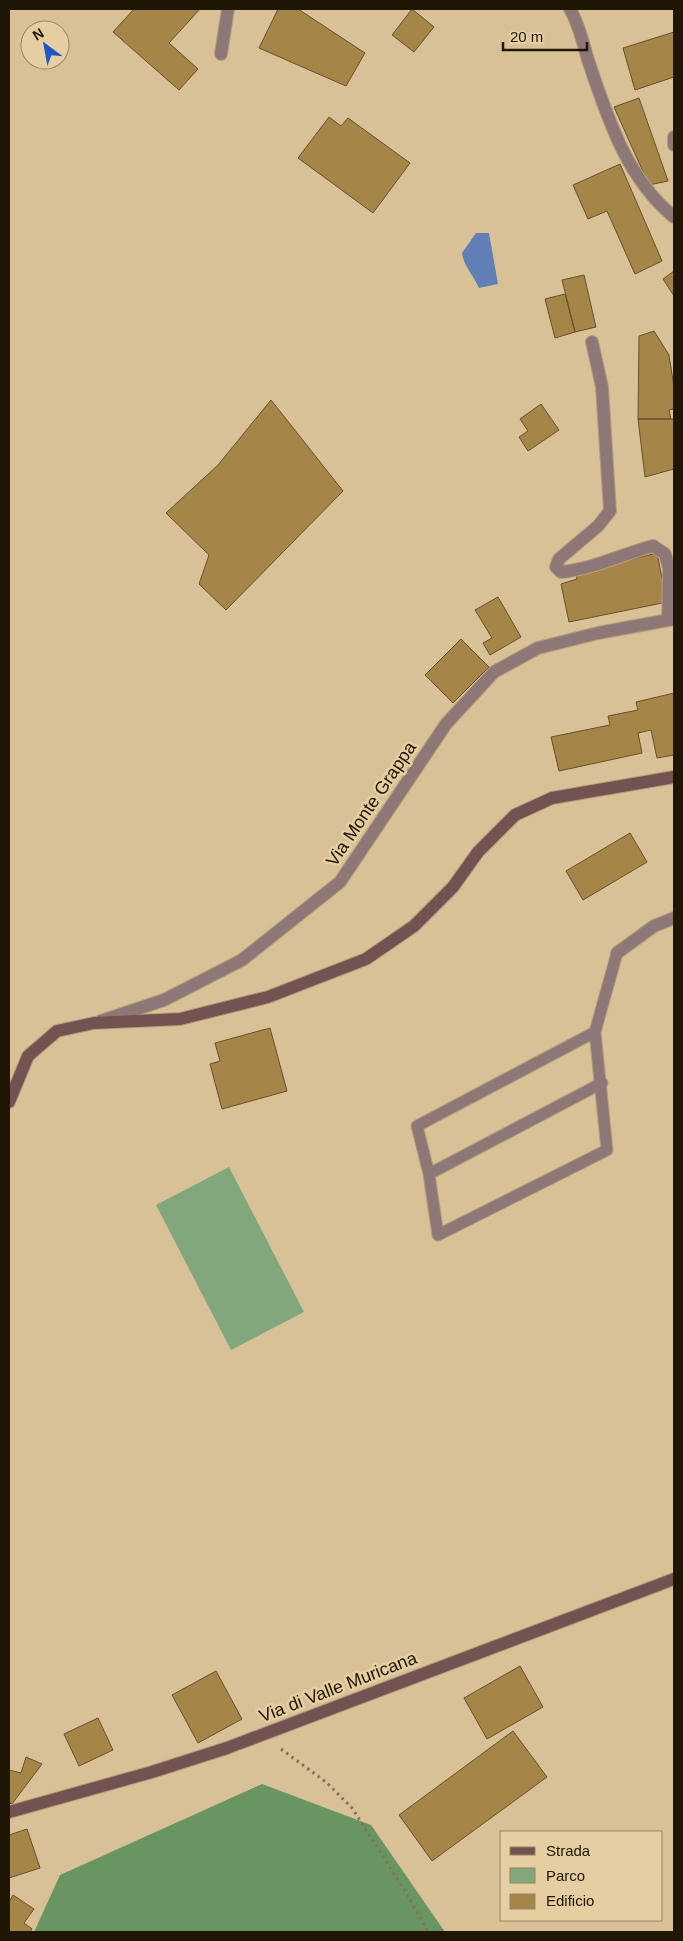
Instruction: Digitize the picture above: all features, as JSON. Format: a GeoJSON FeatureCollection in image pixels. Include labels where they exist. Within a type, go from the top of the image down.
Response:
{"type":"FeatureCollection","features":[{"type":"Feature","properties":{"kind":"street"},"geometry":{"type":"LineString","coordinates":[[221,54],[228,9]]}},
{"type":"Feature","properties":{"kind":"street"},"geometry":{"type":"LineString","coordinates":[[570,9],[597,87],[625,156],[641,184],[674,217]]}},
{"type":"Feature","properties":{"kind":"street"},"geometry":{"type":"LineString","coordinates":[[674,138],[674,145]]}},
{"type":"Feature","properties":{"kind":"street"},"geometry":{"type":"LineString","coordinates":[[592,342],[602,387],[610,511],[598,526],[558,558],[556,567],[561,572],[583,570],[623,553],[654,546],[665,554],[669,568],[671,619]]}},
{"type":"Feature","properties":{"kind":"street","name":"Via Monte Grappa"},"geometry":{"type":"LineString","coordinates":[[94,1023],[164,1000],[242,960],[340,882],[446,724],[494,672],[538,648],[598,633],[671,619]]}},
{"type":"Feature","properties":{"kind":"street"},"geometry":{"type":"LineString","coordinates":[[9,1102],[28,1056],[57,1031],[94,1023],[180,1019],[268,997],[366,959],[414,926],[453,887],[478,852],[515,815],[552,798],[674,777]]}},
{"type":"Feature","properties":{"kind":"street"},"geometry":{"type":"LineString","coordinates":[[617,953],[654,926],[674,918]]}},
{"type":"Feature","properties":{"kind":"street","name":"Via di Valle Muricana"},"geometry":{"type":"LineString","coordinates":[[9,1812],[210,1754],[674,1579]]}},
{"type":"Feature","properties":{"kind":"lane"},"geometry":{"type":"LineString","coordinates":[[595,1032],[416,1126],[428,1174],[438,1234],[607,1150],[602,1083],[595,1032],[617,953]]}},
{"type":"Feature","properties":{"kind":"lane"},"geometry":{"type":"LineString","coordinates":[[428,1174],[602,1083]]}},
{"type":"Feature","properties":{"kind":"path"},"geometry":{"type":"LineString","coordinates":[[279,1748],[326,1782],[352,1808],[405,1891],[428,1932]]}},
{"type":"Feature","properties":{"kind":"green space"},"geometry":{"type":"Polygon","coordinates":[[[229,1167],[304,1312],[231,1350],[156,1205],[229,1167]]]}},
{"type":"Feature","properties":{"kind":"green space"},"geometry":{"type":"Polygon","coordinates":[[[262,1784],[371,1825],[445,1932],[34,1932],[60,1875],[262,1784]]]}},
{"type":"Feature","properties":{"kind":"water"},"geometry":{"type":"Polygon","coordinates":[[[476,233],[489,233],[498,284],[479,288],[464,262],[462,253],[476,233]]]}},
{"type":"Feature","properties":{"kind":"building"},"geometry":{"type":"Polygon","coordinates":[[[134,9],[200,9],[169,43],[198,69],[179,90],[113,32],[134,9]]]}},
{"type":"Feature","properties":{"kind":"building"},"geometry":{"type":"Polygon","coordinates":[[[278,9],[298,9],[365,53],[346,86],[259,48],[278,9]]]}},
{"type":"Feature","properties":{"kind":"building"},"geometry":{"type":"Polygon","coordinates":[[[412,9],[434,27],[414,52],[392,35],[412,9]]]}},
{"type":"Feature","properties":{"kind":"building"},"geometry":{"type":"Polygon","coordinates":[[[674,32],[674,77],[635,90],[623,48],[674,32]]]}},
{"type":"Feature","properties":{"kind":"building"},"geometry":{"type":"Polygon","coordinates":[[[639,98],[668,181],[649,185],[614,107],[639,98]]]}},
{"type":"Feature","properties":{"kind":"building"},"geometry":{"type":"Polygon","coordinates":[[[329,117],[341,126],[348,118],[410,163],[373,213],[298,158],[329,117]]]}},
{"type":"Feature","properties":{"kind":"building"},"geometry":{"type":"Polygon","coordinates":[[[620,164],[662,261],[635,274],[607,211],[588,219],[573,185],[620,164]]]}},
{"type":"Feature","properties":{"kind":"building"},"geometry":{"type":"Polygon","coordinates":[[[674,271],[674,296],[663,279],[674,271]]]}},
{"type":"Feature","properties":{"kind":"building"},"geometry":{"type":"Polygon","coordinates":[[[584,275],[596,327],[575,332],[562,280],[584,275]]]}},
{"type":"Feature","properties":{"kind":"building"},"geometry":{"type":"Polygon","coordinates":[[[565,294],[575,332],[555,338],[545,299],[565,294]]]}},
{"type":"Feature","properties":{"kind":"building"},"geometry":{"type":"Polygon","coordinates":[[[654,331],[669,355],[674,387],[674,409],[669,410],[671,419],[638,419],[639,336],[654,331]]]}},
{"type":"Feature","properties":{"kind":"building"},"geometry":{"type":"Polygon","coordinates":[[[271,400],[343,491],[226,610],[199,584],[209,555],[166,513],[218,465],[271,400]]]}},
{"type":"Feature","properties":{"kind":"building"},"geometry":{"type":"Polygon","coordinates":[[[541,404],[559,430],[528,451],[519,437],[528,431],[520,419],[541,404]]]}},
{"type":"Feature","properties":{"kind":"building"},"geometry":{"type":"Polygon","coordinates":[[[638,419],[674,419],[674,469],[645,477],[638,419]]]}},
{"type":"Feature","properties":{"kind":"building"},"geometry":{"type":"Polygon","coordinates":[[[657,553],[667,602],[569,622],[561,584],[577,579],[576,573],[657,553]]]}},
{"type":"Feature","properties":{"kind":"building"},"geometry":{"type":"Polygon","coordinates":[[[498,597],[521,637],[490,655],[483,643],[492,638],[475,610],[498,597]]]}},
{"type":"Feature","properties":{"kind":"building"},"geometry":{"type":"Polygon","coordinates":[[[461,639],[489,667],[453,703],[425,675],[461,639]]]}},
{"type":"Feature","properties":{"kind":"building"},"geometry":{"type":"Polygon","coordinates":[[[674,693],[674,755],[657,758],[651,730],[638,733],[642,753],[559,771],[551,737],[610,725],[608,716],[638,710],[636,702],[674,693]]]}},
{"type":"Feature","properties":{"kind":"building"},"geometry":{"type":"Polygon","coordinates":[[[630,833],[647,862],[583,900],[566,871],[630,833]]]}},
{"type":"Feature","properties":{"kind":"building"},"geometry":{"type":"Polygon","coordinates":[[[270,1028],[287,1091],[222,1109],[210,1064],[220,1061],[215,1043],[270,1028]]]}},
{"type":"Feature","properties":{"kind":"building"},"geometry":{"type":"Polygon","coordinates":[[[520,1666],[543,1707],[487,1739],[464,1698],[520,1666]]]}},
{"type":"Feature","properties":{"kind":"building"},"geometry":{"type":"Polygon","coordinates":[[[216,1671],[242,1719],[198,1743],[172,1695],[216,1671]]]}},
{"type":"Feature","properties":{"kind":"building"},"geometry":{"type":"Polygon","coordinates":[[[98,1718],[113,1750],[79,1766],[64,1734],[98,1718]]]}},
{"type":"Feature","properties":{"kind":"building"},"geometry":{"type":"Polygon","coordinates":[[[513,1731],[547,1777],[432,1861],[399,1815],[513,1731]]]}},
{"type":"Feature","properties":{"kind":"building"},"geometry":{"type":"Polygon","coordinates":[[[26,1757],[42,1764],[12,1804],[9,1803],[9,1770],[21,1773],[26,1757]]]}},
{"type":"Feature","properties":{"kind":"building"},"geometry":{"type":"Polygon","coordinates":[[[27,1829],[40,1868],[9,1878],[9,1835],[27,1829]]]}},
{"type":"Feature","properties":{"kind":"building"},"geometry":{"type":"Polygon","coordinates":[[[13,1895],[34,1909],[24,1923],[32,1929],[30,1932],[9,1932],[9,1902],[13,1895]]]}}]}
